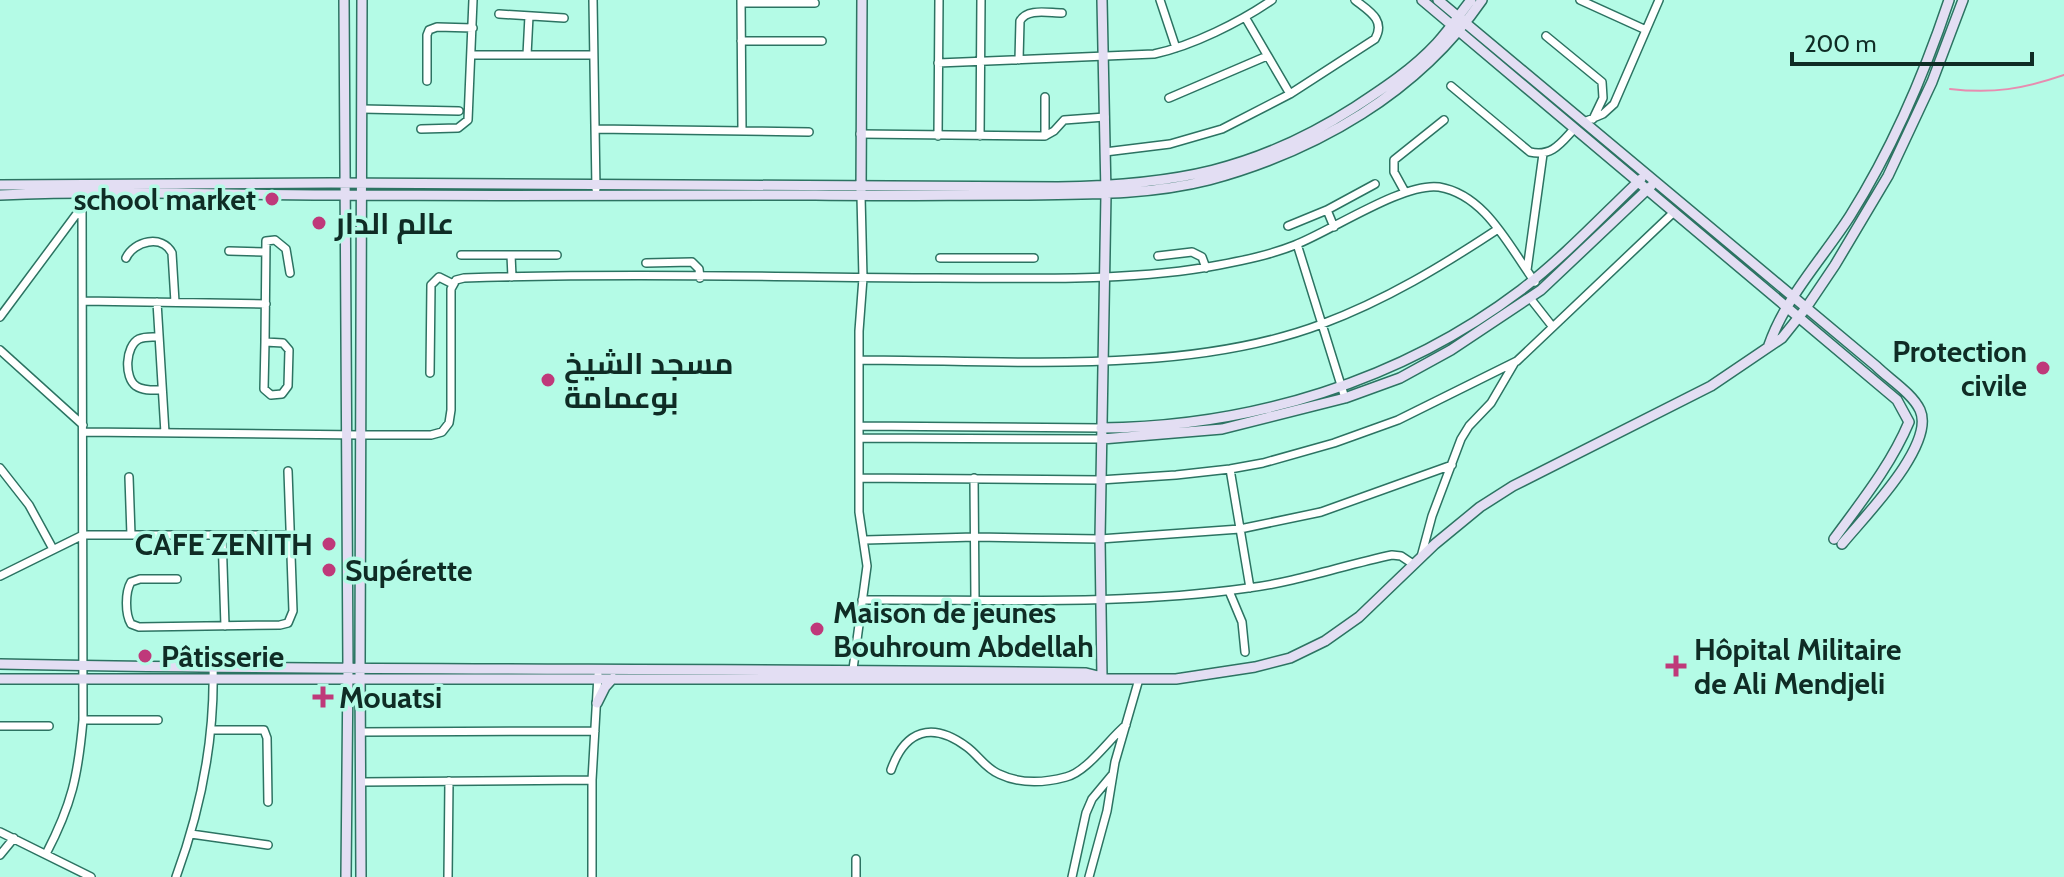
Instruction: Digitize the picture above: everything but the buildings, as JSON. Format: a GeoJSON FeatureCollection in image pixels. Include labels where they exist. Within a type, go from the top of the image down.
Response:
{"type":"FeatureCollection","features":[{"type":"Feature","properties":{"kind":"main road"},"geometry":{"type":"LineString","coordinates":[[344,0],[348,668],[346,877]]}},
{"type":"Feature","properties":{"kind":"main road"},"geometry":{"type":"LineString","coordinates":[[361,877],[362,0]]}},
{"type":"Feature","properties":{"kind":"main road"},"geometry":{"type":"LineString","coordinates":[[861,191],[862,0]]}},
{"type":"Feature","properties":{"kind":"main road"},"geometry":{"type":"LineString","coordinates":[[1102,0],[1106,190],[1100,480],[1102,677]]}},
{"type":"Feature","properties":{"kind":"main road"},"geometry":{"type":"LineString","coordinates":[[1422,0],[1458,24],[1588,120],[1790,302],[1799,317],[1897,400],[1909,422],[1838,542],[1896,478],[1919,440],[1923,423],[1919,409],[1806,308],[1790,302],[1574,129],[1458,24],[1438,0]]}},
{"type":"Feature","properties":{"kind":"main road"},"geometry":{"type":"LineString","coordinates":[[1458,24],[1471,0]]}},
{"type":"Feature","properties":{"kind":"main road"},"geometry":{"type":"LineString","coordinates":[[0,185],[14,189],[346,183],[596,190],[1106,190],[1221,169],[1291,144],[1386,87],[1482,0]]}},
{"type":"Feature","properties":{"kind":"main road"},"geometry":{"type":"LineString","coordinates":[[1769,345],[1790,302],[1831,246],[1877,169],[1921,77],[1949,0]]}},
{"type":"Feature","properties":{"kind":"main road"},"geometry":{"type":"LineString","coordinates":[[0,679],[360,679],[853,669],[1086,673],[1102,677],[1176,679],[1228,673],[1302,653],[1348,626],[1449,531],[1497,496],[1711,386],[1782,338],[1806,308],[1863,221],[1888,176],[1932,82],[1963,0]]}},
{"type":"Feature","properties":{"kind":"main road"},"geometry":{"type":"LineString","coordinates":[[1101,434],[1214,420],[1275,407],[1342,387],[1423,351],[1465,328],[1530,276],[1647,173]]}},
{"type":"Feature","properties":{"kind":"main road"},"geometry":{"type":"LineString","coordinates":[[1101,434],[1222,429],[1345,398],[1400,378],[1451,350],[1541,290],[1656,181]]}},
{"type":"Feature","properties":{"kind":"main road"},"geometry":{"type":"LineString","coordinates":[[0,195],[14,189]]}},
{"type":"Feature","properties":{"kind":"main road"},"geometry":{"type":"LineString","coordinates":[[85,189],[345,195],[596,190]]}},
{"type":"Feature","properties":{"kind":"main road"},"geometry":{"type":"LineString","coordinates":[[0,664],[360,667],[598,674],[613,678],[958,677],[1084,680],[1102,677]]}},
{"type":"Feature","properties":{"kind":"main road"},"geometry":{"type":"LineString","coordinates":[[597,703],[613,678]]}},
{"type":"Feature","properties":{"kind":"street"},"geometry":{"type":"LineString","coordinates":[[421,129],[454,129],[466,124],[471,111],[473,0]]}},
{"type":"Feature","properties":{"kind":"street"},"geometry":{"type":"LineString","coordinates":[[593,0],[596,190]]}},
{"type":"Feature","properties":{"kind":"street"},"geometry":{"type":"LineString","coordinates":[[938,136],[939,0]]}},
{"type":"Feature","properties":{"kind":"street"},"geometry":{"type":"LineString","coordinates":[[980,136],[981,0]]}},
{"type":"Feature","properties":{"kind":"street"},"geometry":{"type":"LineString","coordinates":[[1160,0],[1176,48]]}},
{"type":"Feature","properties":{"kind":"street"},"geometry":{"type":"LineString","coordinates":[[938,63],[1143,55],[1176,48],[1245,17],[1272,0]]}},
{"type":"Feature","properties":{"kind":"street"},"geometry":{"type":"LineString","coordinates":[[1105,152],[1197,138],[1290,94],[1375,39],[1380,28],[1376,17],[1355,0]]}},
{"type":"Feature","properties":{"kind":"street"},"geometry":{"type":"LineString","coordinates":[[1580,0],[1646,30]]}},
{"type":"Feature","properties":{"kind":"street"},"geometry":{"type":"LineString","coordinates":[[1588,120],[1603,114],[1614,104],[1659,0]]}},
{"type":"Feature","properties":{"kind":"street"},"geometry":{"type":"LineString","coordinates":[[742,129],[741,1],[815,3]]}},
{"type":"Feature","properties":{"kind":"street"},"geometry":{"type":"LineString","coordinates":[[1019,60],[1020,21],[1023,16],[1062,13]]}},
{"type":"Feature","properties":{"kind":"street"},"geometry":{"type":"LineString","coordinates":[[499,14],[564,18]]}},
{"type":"Feature","properties":{"kind":"street"},"geometry":{"type":"LineString","coordinates":[[527,55],[529,16]]}},
{"type":"Feature","properties":{"kind":"street"},"geometry":{"type":"LineString","coordinates":[[1245,17],[1290,94]]}},
{"type":"Feature","properties":{"kind":"street"},"geometry":{"type":"LineString","coordinates":[[427,81],[429,30],[437,27],[473,28]]}},
{"type":"Feature","properties":{"kind":"street"},"geometry":{"type":"LineString","coordinates":[[1546,36],[1602,82],[1603,98],[1588,120]]}},
{"type":"Feature","properties":{"kind":"street"},"geometry":{"type":"LineString","coordinates":[[741,41],[822,41]]}},
{"type":"Feature","properties":{"kind":"street"},"geometry":{"type":"LineString","coordinates":[[473,55],[593,55]]}},
{"type":"Feature","properties":{"kind":"street"},"geometry":{"type":"LineString","coordinates":[[1169,98],[1267,56]]}},
{"type":"Feature","properties":{"kind":"street"},"geometry":{"type":"LineString","coordinates":[[1451,86],[1526,149],[1543,154],[1555,149],[1574,129]]}},
{"type":"Feature","properties":{"kind":"street"},"geometry":{"type":"LineString","coordinates":[[1045,97],[1045,136]]}},
{"type":"Feature","properties":{"kind":"street"},"geometry":{"type":"LineString","coordinates":[[362,109],[459,111]]}},
{"type":"Feature","properties":{"kind":"street"},"geometry":{"type":"LineString","coordinates":[[860,134],[1045,136],[1064,120],[1105,117]]}},
{"type":"Feature","properties":{"kind":"street"},"geometry":{"type":"LineString","coordinates":[[1405,192],[1394,172],[1394,160],[1444,120]]}},
{"type":"Feature","properties":{"kind":"street"},"geometry":{"type":"LineString","coordinates":[[595,129],[809,132]]}},
{"type":"Feature","properties":{"kind":"street"},"geometry":{"type":"LineString","coordinates":[[1530,276],[1543,154]]}},
{"type":"Feature","properties":{"kind":"street"},"geometry":{"type":"LineString","coordinates":[[1288,226],[1327,210],[1375,184]]}},
{"type":"Feature","properties":{"kind":"street"},"geometry":{"type":"LineString","coordinates":[[0,350],[83,428],[165,433],[437,434],[447,428],[451,410],[450,295],[453,284],[464,278],[1149,275],[1251,259],[1297,244],[1405,192],[1430,186],[1458,193],[1487,214],[1541,290]]}},
{"type":"Feature","properties":{"kind":"street"},"geometry":{"type":"LineString","coordinates":[[46,854],[74,789],[83,720],[82,206],[85,189]]}},
{"type":"Feature","properties":{"kind":"street"},"geometry":{"type":"LineString","coordinates":[[853,669],[867,573],[859,512],[859,360],[863,278],[861,191]]}},
{"type":"Feature","properties":{"kind":"street"},"geometry":{"type":"LineString","coordinates":[[0,317],[82,206]]}},
{"type":"Feature","properties":{"kind":"street"},"geometry":{"type":"LineString","coordinates":[[1327,210],[1334,227]]}},
{"type":"Feature","properties":{"kind":"street"},"geometry":{"type":"LineString","coordinates":[[862,600],[1101,599],[1229,591],[1392,555],[1417,561],[1466,430],[1491,403],[1517,361],[1674,212]]}},
{"type":"Feature","properties":{"kind":"street"},"geometry":{"type":"LineString","coordinates":[[859,360],[1104,361],[1218,351],[1320,325],[1382,299],[1437,269],[1498,229]]}},
{"type":"Feature","properties":{"kind":"street"},"geometry":{"type":"LineString","coordinates":[[63,233],[83,240]]}},
{"type":"Feature","properties":{"kind":"street"},"geometry":{"type":"LineString","coordinates":[[265,342],[283,343],[289,350],[288,386],[282,394],[271,395],[264,389],[265,244],[269,240],[282,244],[289,254],[290,273]]}},
{"type":"Feature","properties":{"kind":"street"},"geometry":{"type":"LineString","coordinates":[[126,258],[131,248],[141,243],[162,242],[169,246],[175,302]]}},
{"type":"Feature","properties":{"kind":"street"},"geometry":{"type":"LineString","coordinates":[[1297,244],[1345,398]]}},
{"type":"Feature","properties":{"kind":"street"},"geometry":{"type":"LineString","coordinates":[[229,251],[265,252]]}},
{"type":"Feature","properties":{"kind":"street"},"geometry":{"type":"LineString","coordinates":[[1158,256],[1195,253],[1202,257],[1206,268]]}},
{"type":"Feature","properties":{"kind":"street"},"geometry":{"type":"LineString","coordinates":[[461,255],[557,255]]}},
{"type":"Feature","properties":{"kind":"street"},"geometry":{"type":"LineString","coordinates":[[511,255],[512,277]]}},
{"type":"Feature","properties":{"kind":"street"},"geometry":{"type":"LineString","coordinates":[[940,258],[1034,258]]}},
{"type":"Feature","properties":{"kind":"street"},"geometry":{"type":"LineString","coordinates":[[989,259],[990,278]]}},
{"type":"Feature","properties":{"kind":"street"},"geometry":{"type":"LineString","coordinates":[[646,263],[692,262],[699,269],[700,278]]}},
{"type":"Feature","properties":{"kind":"street"},"geometry":{"type":"LineString","coordinates":[[430,373],[431,285],[439,277],[453,284]]}},
{"type":"Feature","properties":{"kind":"street"},"geometry":{"type":"LineString","coordinates":[[1530,298],[1552,326]]}},
{"type":"Feature","properties":{"kind":"street"},"geometry":{"type":"LineString","coordinates":[[83,301],[266,304]]}},
{"type":"Feature","properties":{"kind":"street"},"geometry":{"type":"LineString","coordinates":[[157,302],[165,433]]}},
{"type":"Feature","properties":{"kind":"street"},"geometry":{"type":"LineString","coordinates":[[159,337],[135,342],[130,350],[129,370],[130,379],[138,388],[162,390]]}},
{"type":"Feature","properties":{"kind":"street"},"geometry":{"type":"LineString","coordinates":[[859,478],[1100,480],[1230,469],[1301,453],[1398,420],[1517,361]]}},
{"type":"Feature","properties":{"kind":"street"},"geometry":{"type":"LineString","coordinates":[[860,426],[1101,434]]}},
{"type":"Feature","properties":{"kind":"street"},"geometry":{"type":"LineString","coordinates":[[860,438],[1101,434]]}},
{"type":"Feature","properties":{"kind":"street"},"geometry":{"type":"LineString","coordinates":[[865,540],[975,537],[1100,539],[1240,529],[1321,512],[1452,465]]}},
{"type":"Feature","properties":{"kind":"street"},"geometry":{"type":"LineString","coordinates":[[0,468],[29,505],[53,549]]}},
{"type":"Feature","properties":{"kind":"street"},"geometry":{"type":"LineString","coordinates":[[1230,469],[1250,588]]}},
{"type":"Feature","properties":{"kind":"street"},"geometry":{"type":"LineString","coordinates":[[177,579],[136,579],[131,582],[128,620],[131,624],[136,627],[280,625],[291,620],[288,471]]}},
{"type":"Feature","properties":{"kind":"street"},"geometry":{"type":"LineString","coordinates":[[129,477],[131,535]]}},
{"type":"Feature","properties":{"kind":"street"},"geometry":{"type":"LineString","coordinates":[[974,478],[975,599]]}},
{"type":"Feature","properties":{"kind":"street"},"geometry":{"type":"LineString","coordinates":[[0,576],[83,535],[291,535]]}},
{"type":"Feature","properties":{"kind":"street"},"geometry":{"type":"LineString","coordinates":[[222,535],[225,626]]}},
{"type":"Feature","properties":{"kind":"street"},"geometry":{"type":"LineString","coordinates":[[1229,591],[1242,622],[1245,652]]}},
{"type":"Feature","properties":{"kind":"street"},"geometry":{"type":"LineString","coordinates":[[176,877],[205,779],[212,730],[213,665]]}},
{"type":"Feature","properties":{"kind":"street"},"geometry":{"type":"LineString","coordinates":[[592,877],[592,780],[598,674]]}},
{"type":"Feature","properties":{"kind":"street"},"geometry":{"type":"LineString","coordinates":[[1089,877],[1139,679]]}},
{"type":"Feature","properties":{"kind":"street"},"geometry":{"type":"LineString","coordinates":[[83,720],[158,720]]}},
{"type":"Feature","properties":{"kind":"street"},"geometry":{"type":"LineString","coordinates":[[891,770],[895,757],[908,740],[924,732],[935,732],[970,749],[990,769],[1001,775],[1032,782],[1060,778],[1080,771],[1126,725]]}},
{"type":"Feature","properties":{"kind":"street"},"geometry":{"type":"LineString","coordinates":[[0,726],[49,726]]}},
{"type":"Feature","properties":{"kind":"street"},"geometry":{"type":"LineString","coordinates":[[212,730],[264,730],[267,738],[268,802]]}},
{"type":"Feature","properties":{"kind":"street"},"geometry":{"type":"LineString","coordinates":[[361,732],[595,731]]}},
{"type":"Feature","properties":{"kind":"street"},"geometry":{"type":"LineString","coordinates":[[1072,877],[1086,813],[1092,799],[1113,774]]}},
{"type":"Feature","properties":{"kind":"street"},"geometry":{"type":"LineString","coordinates":[[362,782],[592,780]]}},
{"type":"Feature","properties":{"kind":"street"},"geometry":{"type":"LineString","coordinates":[[448,877],[449,781]]}},
{"type":"Feature","properties":{"kind":"street"},"geometry":{"type":"LineString","coordinates":[[0,832],[91,877]]}},
{"type":"Feature","properties":{"kind":"street"},"geometry":{"type":"LineString","coordinates":[[191,834],[268,845]]}},
{"type":"Feature","properties":{"kind":"street"},"geometry":{"type":"LineString","coordinates":[[0,855],[14,838]]}},
{"type":"Feature","properties":{"kind":"street"},"geometry":{"type":"LineString","coordinates":[[856,859],[856,877]]}},
{"type":"Feature","properties":{"kind":"waterway"},"geometry":{"type":"LineString","coordinates":[[1950,89],[2008,89],[2064,75]]}},
{"type":"Feature","properties":{"kind":"place","name":"school market"},"geometry":{"type":"Point","coordinates":[272,199]}},
{"type":"Feature","properties":{"kind":"place","name":"عالم الدار"},"geometry":{"type":"Point","coordinates":[319,223]}},
{"type":"Feature","properties":{"kind":"place","name":"Protection civile"},"geometry":{"type":"Point","coordinates":[2043,368]}},
{"type":"Feature","properties":{"kind":"place","name":"مسجد الشيخ بوعمامة"},"geometry":{"type":"Point","coordinates":[548,380]}},
{"type":"Feature","properties":{"kind":"place","name":"CAFE ZENITH"},"geometry":{"type":"Point","coordinates":[329,544]}},
{"type":"Feature","properties":{"kind":"place","name":"Supérette"},"geometry":{"type":"Point","coordinates":[329,570]}},
{"type":"Feature","properties":{"kind":"place","name":"Maison de jeunes Bouhroum Abdellah"},"geometry":{"type":"Point","coordinates":[817,629]}},
{"type":"Feature","properties":{"kind":"place","name":"Pâtisserie"},"geometry":{"type":"Point","coordinates":[145,656]}},
{"type":"Feature","properties":{"kind":"place","name":"Hôpital Militaire de Ali Mendjeli"},"geometry":{"type":"Point","coordinates":[1676,666]}},
{"type":"Feature","properties":{"kind":"place","name":"Mouatsi"},"geometry":{"type":"Point","coordinates":[323,697]}}]}
